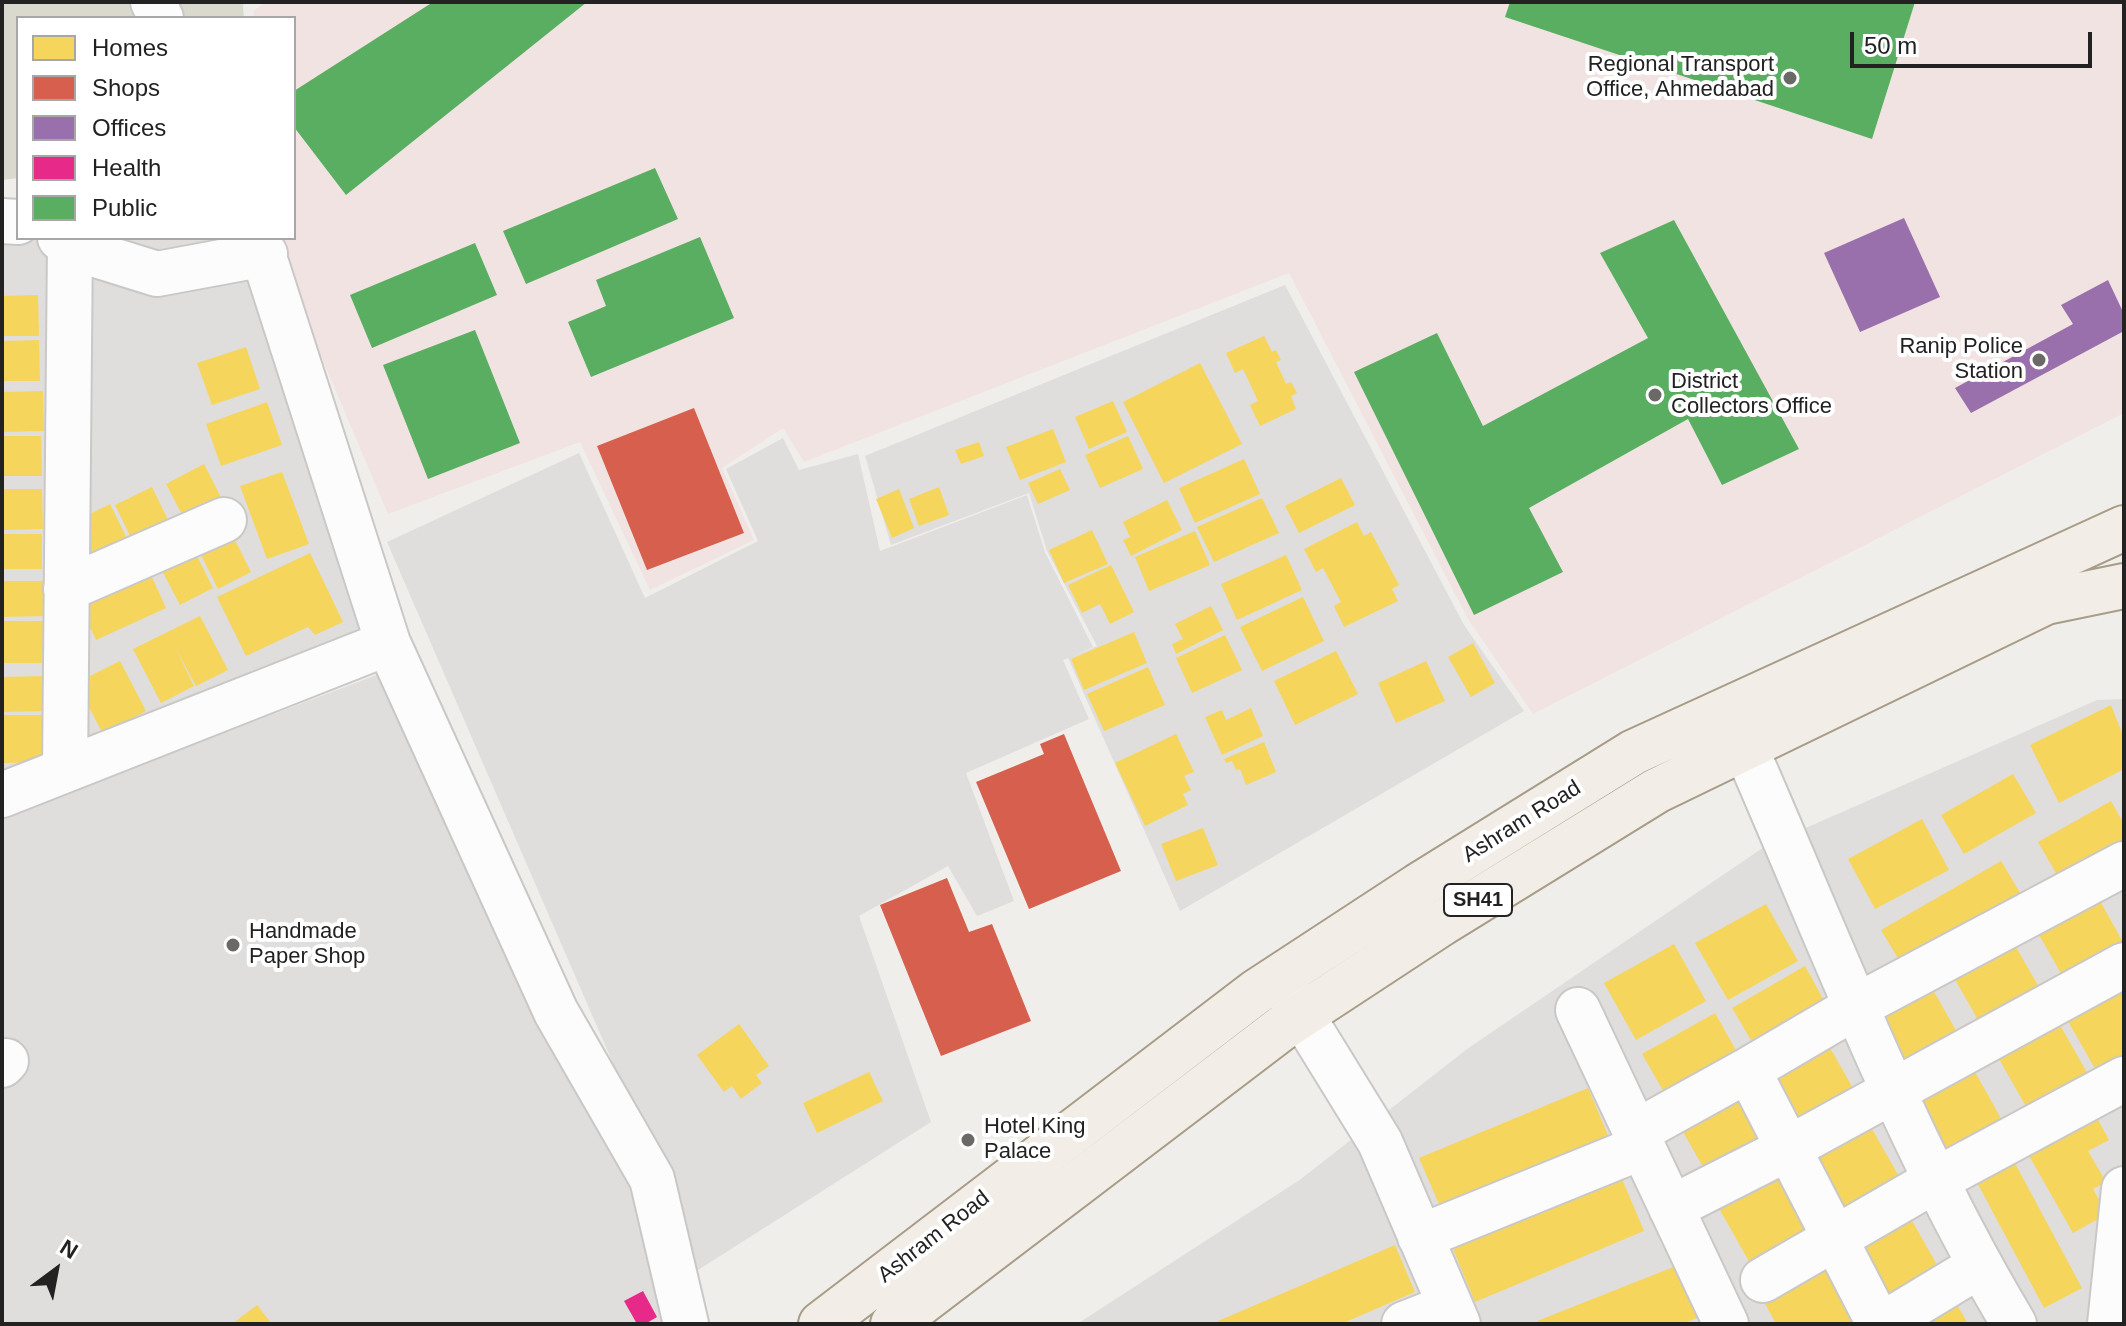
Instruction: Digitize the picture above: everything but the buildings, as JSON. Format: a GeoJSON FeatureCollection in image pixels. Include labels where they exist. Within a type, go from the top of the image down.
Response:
{"type":"FeatureCollection","features":[{"type":"Feature","properties":{"kind":"main road","name":"Ashram Road"},"geometry":{"type":"LineString","coordinates":[[821,1324],[1231,1011],[1418,886],[1634,752],[2124,528]]}},
{"type":"Feature","properties":{"kind":"main road","name":"Ashram Road"},"geometry":{"type":"LineString","coordinates":[[893,1324],[1303,1014],[1442,923],[1656,791],[2046,602],[2124,586]]}},
{"type":"Feature","properties":{"kind":"street"},"geometry":{"type":"LineString","coordinates":[[65,770],[65,240],[96,255],[157,274],[262,246],[388,643],[556,1012],[652,1179],[686,1324]]}},
{"type":"Feature","properties":{"kind":"street"},"geometry":{"type":"LineString","coordinates":[[66,589],[224,520]]}},
{"type":"Feature","properties":{"kind":"street"},"geometry":{"type":"LineString","coordinates":[[2,795],[388,643]]}},
{"type":"Feature","properties":{"kind":"street"},"geometry":{"type":"LineString","coordinates":[[1745,747],[1894,1091],[1979,1266],[2014,1324]]}},
{"type":"Feature","properties":{"kind":"street"},"geometry":{"type":"LineString","coordinates":[[1420,1237],[1639,1139],[1857,1006],[2124,864]]}},
{"type":"Feature","properties":{"kind":"street"},"geometry":{"type":"LineString","coordinates":[[1671,1208],[1789,1148],[2124,965]]}},
{"type":"Feature","properties":{"kind":"street"},"geometry":{"type":"LineString","coordinates":[[1279,978],[1380,1142],[1454,1315],[1404,1324]]}},
{"type":"Feature","properties":{"kind":"street"},"geometry":{"type":"LineString","coordinates":[[1578,1010],[1726,1324]]}},
{"type":"Feature","properties":{"kind":"street"},"geometry":{"type":"LineString","coordinates":[[1748,1070],[1881,1324],[1979,1266]]}},
{"type":"Feature","properties":{"kind":"street"},"geometry":{"type":"LineString","coordinates":[[1763,1280],[1936,1180],[2124,1079]]}},
{"type":"Feature","properties":{"kind":"street"},"geometry":{"type":"LineString","coordinates":[[2110,1324],[2124,1189]]}},
{"type":"Feature","properties":{"kind":"shaded area"},"geometry":{"type":"Polygon","coordinates":[[[2,2],[246,2],[243,5],[244,16],[16,16],[16,178],[2,180],[2,2]]]}},
{"type":"Feature","properties":{"kind":"shaded area"},"geometry":{"type":"Polygon","coordinates":[[[266,2],[2124,2],[2124,413],[1533,714],[1468,619],[1289,273],[804,462],[783,428],[722,468],[754,540],[650,590],[580,442],[388,514],[272,240],[296,240],[296,16],[254,16],[253,11],[266,2]]]}},
{"type":"Feature","properties":{"kind":"shaded area"},"geometry":{"type":"Polygon","coordinates":[[[2,234],[16,240],[239,240],[374,671],[2,811],[2,234]]]}},
{"type":"Feature","properties":{"kind":"shaded area"},"geometry":{"type":"Polygon","coordinates":[[[1285,285],[1464,625],[1524,711],[1180,911],[1068,658],[1063,660],[1089,719],[966,773],[1014,901],[977,916],[948,866],[859,916],[931,1122],[687,1277],[661,1174],[387,542],[579,453],[645,598],[758,541],[726,469],[783,438],[799,470],[858,454],[880,551],[1027,495],[1045,552],[1093,647],[1070,658],[1097,646],[1047,551],[1029,493],[891,545],[865,456],[1285,285]]]}},
{"type":"Feature","properties":{"kind":"shaded area"},"geometry":{"type":"Polygon","coordinates":[[[387,671],[643,1186],[666,1324],[2,1324],[2,817],[387,671]]]}},
{"type":"Feature","properties":{"kind":"shaded area"},"geometry":{"type":"Polygon","coordinates":[[[2124,699],[2124,1324],[1077,1324],[1301,1179],[1467,1049],[1767,845],[2097,700],[2124,699]]]}},
{"type":"Feature","properties":{"kind":"place","name":"Regional Transport Office, Ahmedabad"},"geometry":{"type":"Point","coordinates":[1790,78]}},
{"type":"Feature","properties":{"kind":"place","name":"Ranip Police Station"},"geometry":{"type":"Point","coordinates":[2039,360]}},
{"type":"Feature","properties":{"kind":"place","name":"District Collectors Office"},"geometry":{"type":"Point","coordinates":[1655,395]}},
{"type":"Feature","properties":{"kind":"place","name":"Handmade Paper Shop"},"geometry":{"type":"Point","coordinates":[233,945]}},
{"type":"Feature","properties":{"kind":"place","name":"Hotel King Palace"},"geometry":{"type":"Point","coordinates":[968,1140]}}]}
